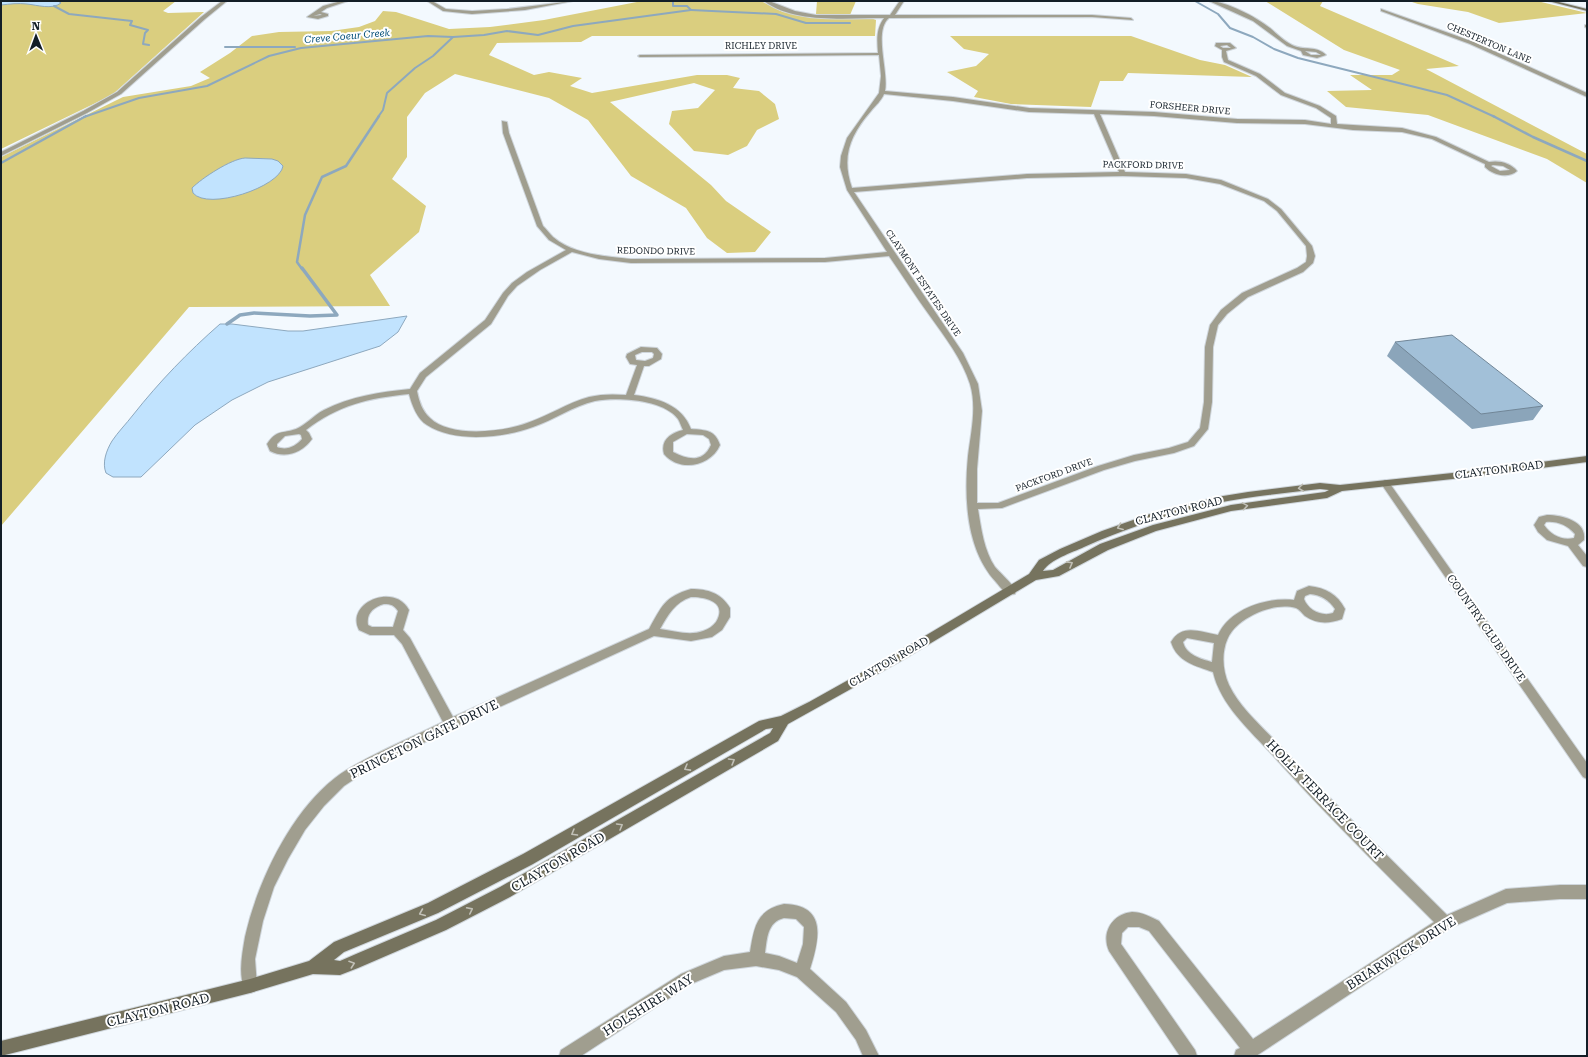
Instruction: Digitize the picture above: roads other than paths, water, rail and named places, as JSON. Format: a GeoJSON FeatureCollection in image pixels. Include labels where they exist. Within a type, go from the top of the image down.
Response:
{"type":"FeatureCollection","features":[{"type":"Feature","properties":{"kind":"main road"},"geometry":{"type":"LineString","coordinates":[[1550,1],[1587,10]]}},
{"type":"Feature","properties":{"kind":"main road","name":"CLAYTON ROAD"},"geometry":{"type":"LineString","coordinates":[[313,967],[339,947],[433,908],[476,887],[763,725],[784,720],[892,661],[1033,577],[1044,563],[1106,533],[1156,515],[1217,500],[1248,495],[1320,486],[1340,488],[1471,474],[1587,459]]}},
{"type":"Feature","properties":{"kind":"main road","name":"CLAYTON ROAD"},"geometry":{"type":"LineString","coordinates":[[1033,577],[1055,573],[1104,547],[1153,528],[1231,508],[1327,495],[1340,488]]}},
{"type":"Feature","properties":{"kind":"main road","name":"CLAYTON ROAD"},"geometry":{"type":"LineString","coordinates":[[1,1049],[250,986],[313,967],[340,968],[358,961],[441,925],[505,892],[774,737],[784,720]]}},
{"type":"Feature","properties":{"kind":"street"},"geometry":{"type":"LineString","coordinates":[[1,154],[85,112],[119,93],[225,1]]}},
{"type":"Feature","properties":{"kind":"street"},"geometry":{"type":"LineString","coordinates":[[317,13],[325,7],[346,1]]}},
{"type":"Feature","properties":{"kind":"street"},"geometry":{"type":"LineString","coordinates":[[429,1],[446,10],[460,12],[513,10],[571,1]]}},
{"type":"Feature","properties":{"kind":"street"},"geometry":{"type":"LineString","coordinates":[[766,1],[783,10],[805,15],[837,17],[892,16],[996,18],[1092,16],[1131,19]]}},
{"type":"Feature","properties":{"kind":"street"},"geometry":{"type":"LineString","coordinates":[[882,92],[884,83],[879,30],[886,18],[892,16],[902,1]]}},
{"type":"Feature","properties":{"kind":"street"},"geometry":{"type":"LineString","coordinates":[[1211,1],[1228,7],[1262,25],[1292,47],[1303,51]]}},
{"type":"Feature","properties":{"kind":"street","name":"CHESTERTON LANE"},"geometry":{"type":"LineString","coordinates":[[1383,10],[1472,43],[1587,95]]}},
{"type":"Feature","properties":{"kind":"street"},"geometry":{"type":"LineString","coordinates":[[1224,49],[1224,57],[1226,61],[1258,75],[1283,94],[1325,110],[1334,117],[1334,125]]}},
{"type":"Feature","properties":{"kind":"street","name":"RICHLEY DRIVE"},"geometry":{"type":"LineString","coordinates":[[640,56],[881,54]]}},
{"type":"Feature","properties":{"kind":"street","name":"FORSHEER DRIVE"},"geometry":{"type":"LineString","coordinates":[[882,92],[953,99],[1013,108],[1154,114],[1237,121],[1306,122],[1353,128],[1391,129],[1425,135],[1443,141],[1489,164]]}},
{"type":"Feature","properties":{"kind":"street","name":"CLAYMONT ESTATES DRIVE"},"geometry":{"type":"LineString","coordinates":[[882,92],[855,128],[846,145],[842,162],[845,178],[850,190],[891,254],[961,358],[974,385],[978,419],[972,467],[972,506],[981,547],[986,561],[994,573],[1011,591]]}},
{"type":"Feature","properties":{"kind":"street"},"geometry":{"type":"LineString","coordinates":[[1096,112],[1123,174]]}},
{"type":"Feature","properties":{"kind":"street","name":"REDONDO DRIVE"},"geometry":{"type":"LineString","coordinates":[[504,122],[506,133],[540,226],[551,239],[571,250],[599,257],[638,261],[825,260],[891,254]]}},
{"type":"Feature","properties":{"kind":"street","name":"PACKFORD DRIVE"},"geometry":{"type":"LineString","coordinates":[[850,190],[1027,176],[1123,174],[1186,176],[1221,182],[1266,200],[1279,210],[1309,246],[1311,256],[1309,263],[1300,270],[1261,286],[1234,302],[1224,312],[1214,326],[1209,347],[1208,402],[1204,429],[1191,444],[1171,452],[1134,458],[1101,468],[999,506],[972,506]]}},
{"type":"Feature","properties":{"kind":"street"},"geometry":{"type":"LineString","coordinates":[[571,250],[531,273],[509,290],[488,322],[432,366],[423,375],[413,391],[418,409],[429,422],[454,431],[483,434],[500,432],[529,425],[580,403],[594,399],[629,397],[656,402],[668,407],[677,413],[684,421],[688,431]]}},
{"type":"Feature","properties":{"kind":"street"},"geometry":{"type":"LineString","coordinates":[[629,397],[641,364]]}},
{"type":"Feature","properties":{"kind":"street"},"geometry":{"type":"LineString","coordinates":[[299,431],[311,421],[326,412],[348,403],[383,395],[413,391]]}},
{"type":"Feature","properties":{"kind":"street"},"geometry":{"type":"LineString","coordinates":[[688,431],[704,432],[713,438],[716,443],[716,448],[713,453],[699,461],[689,462],[680,460],[669,454],[667,446],[669,440],[678,434],[688,431]]}},
{"type":"Feature","properties":{"kind":"street","name":"COUNTRY CLUB DRIVE"},"geometry":{"type":"LineString","coordinates":[[1385,483],[1587,773]]}},
{"type":"Feature","properties":{"kind":"street"},"geometry":{"type":"LineString","coordinates":[[1571,543],[1587,563]]}},
{"type":"Feature","properties":{"kind":"street"},"geometry":{"type":"LineString","coordinates":[[691,592],[705,593],[714,596],[721,602],[724,609],[722,623],[716,630],[708,634],[698,637],[653,632],[671,602],[681,595],[691,592]]}},
{"type":"Feature","properties":{"kind":"street"},"geometry":{"type":"LineString","coordinates":[[1219,669],[1179,651],[1176,642],[1181,636],[1186,634],[1220,640],[1227,626],[1240,616],[1280,603],[1287,602],[1300,605]]}},
{"type":"Feature","properties":{"kind":"street"},"geometry":{"type":"LineString","coordinates":[[397,632],[406,641],[450,724]]}},
{"type":"Feature","properties":{"kind":"street","name":"PRINCETON GATE DRIVE"},"geometry":{"type":"LineString","coordinates":[[250,986],[248,960],[256,921],[268,884],[283,854],[300,826],[319,802],[339,782],[364,766],[450,724],[653,632]]}},
{"type":"Feature","properties":{"kind":"street","name":"HOLLY TERRACE COURT"},"geometry":{"type":"LineString","coordinates":[[1220,640],[1219,669],[1223,684],[1234,703],[1291,768],[1444,923]]}},
{"type":"Feature","properties":{"kind":"street","name":"BRIARWYCK DRIVE"},"geometry":{"type":"LineString","coordinates":[[1189,1056],[1114,946],[1112,938],[1114,931],[1123,922],[1141,919],[1154,926],[1247,1053],[1444,923],[1506,896],[1560,892],[1587,892]]}},
{"type":"Feature","properties":{"kind":"street"},"geometry":{"type":"LineString","coordinates":[[756,959],[763,927],[767,920],[773,914],[781,911],[799,913],[806,918],[810,926],[811,937],[802,972]]}},
{"type":"Feature","properties":{"kind":"street","name":"HOLSHIRE WAY"},"geometry":{"type":"LineString","coordinates":[[567,1056],[686,979],[724,963],[756,959],[779,963],[802,972],[841,1008],[861,1035],[871,1056]]}},
{"type":"Feature","properties":{"kind":"water"},"geometry":{"type":"Polygon","coordinates":[[[1,1],[58,1],[61,3],[49,7],[27,4],[1,5],[1,1]]]}},
{"type":"Feature","properties":{"kind":"water"},"geometry":{"type":"Polygon","coordinates":[[[245,158],[272,159],[278,161],[283,166],[279,174],[270,182],[257,189],[242,194],[227,198],[213,199],[201,198],[193,193],[192,188],[209,174],[225,165],[245,158]]]}},
{"type":"Feature","properties":{"kind":"water"},"geometry":{"type":"Polygon","coordinates":[[[407,316],[398,332],[380,346],[268,382],[232,400],[195,425],[141,477],[113,477],[106,473],[104,465],[106,453],[117,434],[185,356],[220,324],[232,324],[288,331],[303,331],[407,316]]]}},
{"type":"Feature","properties":{"kind":"waterway","name":"Creve Coeur Creek"},"geometry":{"type":"LineString","coordinates":[[673,1],[673,6],[687,6],[691,10]]}},
{"type":"Feature","properties":{"kind":"waterway"},"geometry":{"type":"LineString","coordinates":[[1195,1],[1218,14],[1230,28],[1253,37],[1274,49],[1298,58],[1447,95],[1494,117]]}},
{"type":"Feature","properties":{"kind":"waterway"},"geometry":{"type":"LineString","coordinates":[[54,6],[69,14],[132,21],[130,25],[148,30],[145,33],[143,44],[149,45]]}},
{"type":"Feature","properties":{"kind":"waterway","name":"Creve Coeur Creek"},"geometry":{"type":"LineString","coordinates":[[453,37],[484,35],[507,31],[538,35],[573,26],[691,10]]}},
{"type":"Feature","properties":{"kind":"waterway"},"geometry":{"type":"LineString","coordinates":[[691,10],[776,14],[806,23],[850,23]]}},
{"type":"Feature","properties":{"kind":"waterway","name":"Creve Coeur Creek"},"geometry":{"type":"LineString","coordinates":[[85,117],[139,98],[207,86],[269,56],[301,48],[428,36],[453,37]]}},
{"type":"Feature","properties":{"kind":"waterway"},"geometry":{"type":"LineString","coordinates":[[378,117],[383,110],[387,93],[415,68],[433,56],[453,37]]}},
{"type":"Feature","properties":{"kind":"waterway"},"geometry":{"type":"LineString","coordinates":[[225,47],[295,47]]}},
{"type":"Feature","properties":{"kind":"waterway"},"geometry":{"type":"LineString","coordinates":[[302,269],[297,262],[305,215],[322,177],[346,166],[379,116]]}},
{"type":"Feature","properties":{"kind":"waterway","name":"Creve Coeur Creek"},"geometry":{"type":"LineString","coordinates":[[1,163],[85,117]]}},
{"type":"Feature","properties":{"kind":"waterway"},"geometry":{"type":"LineString","coordinates":[[1494,117],[1533,137],[1587,161]]}},
{"type":"Feature","properties":{"kind":"waterway"},"geometry":{"type":"LineString","coordinates":[[227,324],[240,315],[254,313],[310,316],[337,315],[302,268]]}}]}
